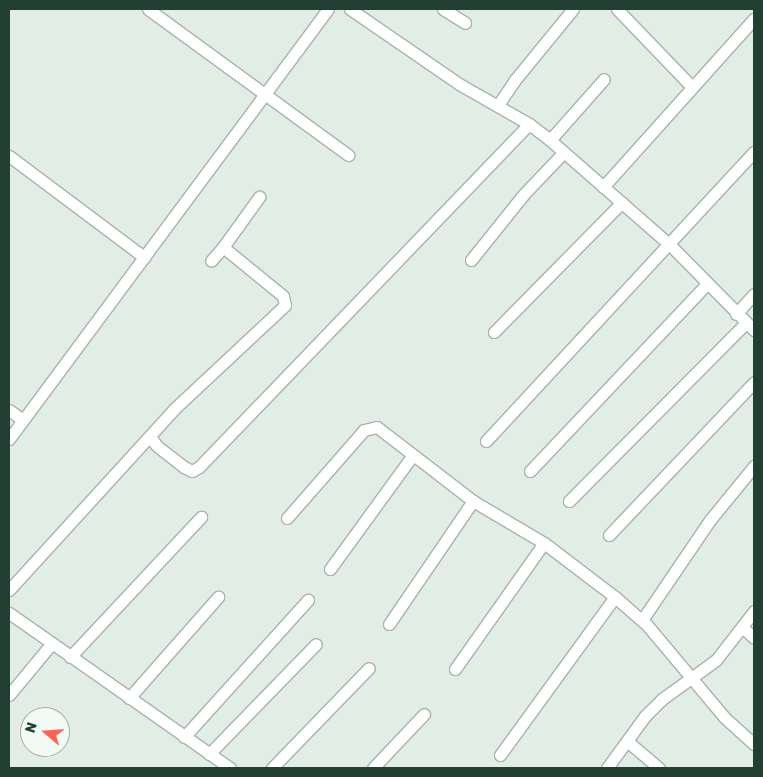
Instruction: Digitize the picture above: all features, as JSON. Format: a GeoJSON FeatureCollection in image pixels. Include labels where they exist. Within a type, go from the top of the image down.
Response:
{"type":"FeatureCollection","features":[{"type":"Feature","properties":{"kind":"street"},"geometry":{"type":"LineString","coordinates":[[148,9],[264,96],[348,155]]}},
{"type":"Feature","properties":{"kind":"street"},"geometry":{"type":"LineString","coordinates":[[9,439],[328,9]]}},
{"type":"Feature","properties":{"kind":"street"},"geometry":{"type":"LineString","coordinates":[[350,9],[459,84],[529,124],[550,140],[670,245],[736,314],[750,326],[569,501]]}},
{"type":"Feature","properties":{"kind":"street"},"geometry":{"type":"LineString","coordinates":[[443,9],[465,23]]}},
{"type":"Feature","properties":{"kind":"street"},"geometry":{"type":"LineString","coordinates":[[498,105],[573,9]]}},
{"type":"Feature","properties":{"kind":"street"},"geometry":{"type":"LineString","coordinates":[[617,9],[692,87]]}},
{"type":"Feature","properties":{"kind":"street"},"geometry":{"type":"LineString","coordinates":[[603,187],[754,19]]}},
{"type":"Feature","properties":{"kind":"street"},"geometry":{"type":"LineString","coordinates":[[550,140],[604,79]]}},
{"type":"Feature","properties":{"kind":"street"},"geometry":{"type":"LineString","coordinates":[[150,436],[157,446],[184,468],[192,471],[199,467],[529,124]]}},
{"type":"Feature","properties":{"kind":"street"},"geometry":{"type":"LineString","coordinates":[[486,441],[670,245],[754,152]]}},
{"type":"Feature","properties":{"kind":"street"},"geometry":{"type":"LineString","coordinates":[[471,260],[523,195],[563,153]]}},
{"type":"Feature","properties":{"kind":"street"},"geometry":{"type":"LineString","coordinates":[[9,156],[144,257]]}},
{"type":"Feature","properties":{"kind":"street"},"geometry":{"type":"LineString","coordinates":[[210,261],[223,247],[259,198]]}},
{"type":"Feature","properties":{"kind":"street"},"geometry":{"type":"LineString","coordinates":[[494,332],[622,202]]}},
{"type":"Feature","properties":{"kind":"street"},"geometry":{"type":"LineString","coordinates":[[9,590],[174,409],[285,305],[283,296],[223,247]]}},
{"type":"Feature","properties":{"kind":"street"},"geometry":{"type":"LineString","coordinates":[[530,472],[707,284]]}},
{"type":"Feature","properties":{"kind":"street"},"geometry":{"type":"LineString","coordinates":[[736,314],[754,294]]}},
{"type":"Feature","properties":{"kind":"street"},"geometry":{"type":"LineString","coordinates":[[609,535],[754,382]]}},
{"type":"Feature","properties":{"kind":"street"},"geometry":{"type":"LineString","coordinates":[[9,410],[23,420]]}},
{"type":"Feature","properties":{"kind":"street"},"geometry":{"type":"LineString","coordinates":[[287,518],[364,430],[377,427],[412,456],[473,501],[544,543],[616,597],[642,620],[725,718],[754,744]]}},
{"type":"Feature","properties":{"kind":"street"},"geometry":{"type":"LineString","coordinates":[[330,569],[412,456]]}},
{"type":"Feature","properties":{"kind":"street"},"geometry":{"type":"LineString","coordinates":[[642,620],[710,520],[754,466]]}},
{"type":"Feature","properties":{"kind":"street"},"geometry":{"type":"LineString","coordinates":[[389,624],[473,501]]}},
{"type":"Feature","properties":{"kind":"street"},"geometry":{"type":"LineString","coordinates":[[70,657],[201,517]]}},
{"type":"Feature","properties":{"kind":"street"},"geometry":{"type":"LineString","coordinates":[[455,669],[544,543]]}},
{"type":"Feature","properties":{"kind":"street"},"geometry":{"type":"LineString","coordinates":[[129,698],[218,597]]}},
{"type":"Feature","properties":{"kind":"street"},"geometry":{"type":"LineString","coordinates":[[500,755],[616,597]]}},
{"type":"Feature","properties":{"kind":"street"},"geometry":{"type":"LineString","coordinates":[[184,737],[308,600]]}},
{"type":"Feature","properties":{"kind":"street"},"geometry":{"type":"LineString","coordinates":[[607,768],[627,740],[662,699],[693,679],[716,660],[743,628],[754,611]]}},
{"type":"Feature","properties":{"kind":"street"},"geometry":{"type":"LineString","coordinates":[[9,613],[230,768]]}},
{"type":"Feature","properties":{"kind":"street"},"geometry":{"type":"LineString","coordinates":[[743,628],[754,638]]}},
{"type":"Feature","properties":{"kind":"street"},"geometry":{"type":"LineString","coordinates":[[9,696],[52,643]]}},
{"type":"Feature","properties":{"kind":"street"},"geometry":{"type":"LineString","coordinates":[[209,754],[316,644]]}},
{"type":"Feature","properties":{"kind":"street"},"geometry":{"type":"LineString","coordinates":[[272,768],[369,668]]}},
{"type":"Feature","properties":{"kind":"street"},"geometry":{"type":"LineString","coordinates":[[374,768],[424,714]]}},
{"type":"Feature","properties":{"kind":"street"},"geometry":{"type":"LineString","coordinates":[[627,740],[659,768]]}}]}
